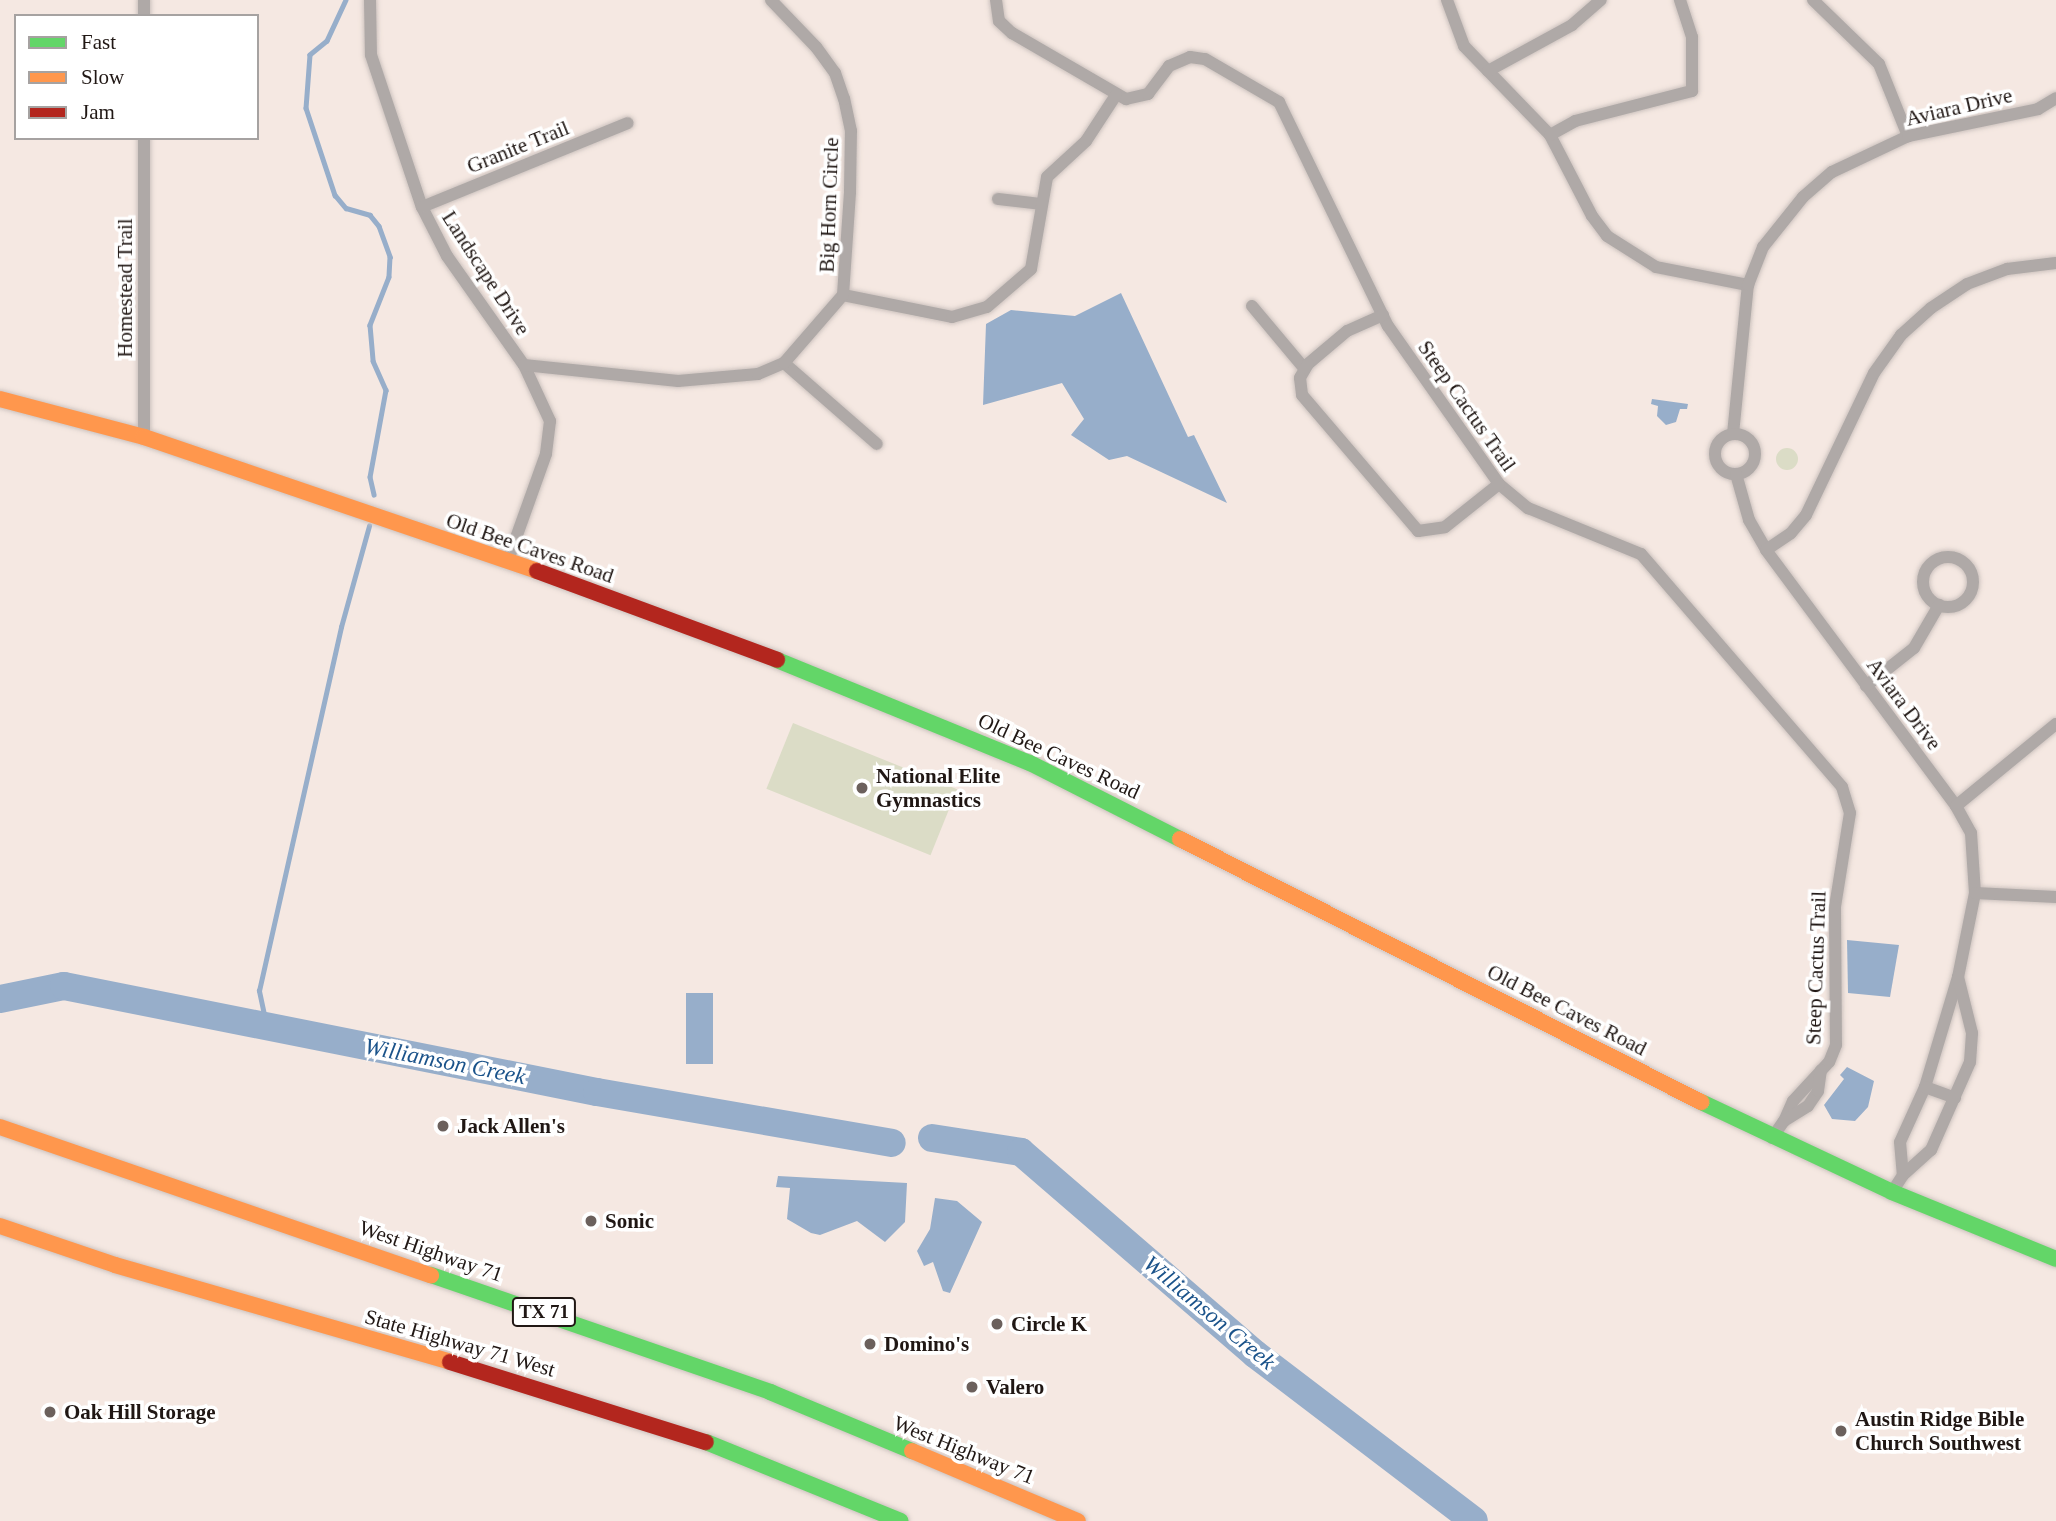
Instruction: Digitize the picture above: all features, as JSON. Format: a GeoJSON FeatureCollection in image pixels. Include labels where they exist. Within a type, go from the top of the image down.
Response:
{"type":"FeatureCollection","features":[{"type":"Feature","properties":{"kind":"street","name":"Landscape Drive"},"geometry":{"type":"LineString","coordinates":[[370,0],[370,55],[422,207],[447,256],[524,365],[547,410],[550,434],[508,560]]}},
{"type":"Feature","properties":{"kind":"street","name":"Big Horn Circle"},"geometry":{"type":"LineString","coordinates":[[524,365],[678,381],[758,374],[784,363],[843,295],[851,131],[844,99],[835,73],[816,47],[771,0]]}},
{"type":"Feature","properties":{"kind":"street"},"geometry":{"type":"LineString","coordinates":[[843,295],[953,317],[977,313],[1031,269],[1041,204],[1052,169],[1086,141],[1116,95],[1012,33],[999,21],[996,0]]}},
{"type":"Feature","properties":{"kind":"street"},"geometry":{"type":"LineString","coordinates":[[1447,0],[1457,35],[1550,135],[1591,216],[1608,236],[1656,267],[1748,285]]}},
{"type":"Feature","properties":{"kind":"street"},"geometry":{"type":"LineString","coordinates":[[1488,71],[1572,25],[1601,0]]}},
{"type":"Feature","properties":{"kind":"street"},"geometry":{"type":"LineString","coordinates":[[1550,135],[1575,121],[1692,90],[1692,37],[1680,0]]}},
{"type":"Feature","properties":{"kind":"street"},"geometry":{"type":"LineString","coordinates":[[1813,0],[1879,64],[1908,136]]}},
{"type":"Feature","properties":{"kind":"street","name":"Steep Cactus Trail"},"geometry":{"type":"LineString","coordinates":[[1116,95],[1133,100],[1144,96],[1169,66],[1190,57],[1205,59],[1279,102],[1383,315],[1499,484],[1528,508],[1641,554],[1842,787],[1850,813],[1835,906],[1837,1031],[1833,1053],[1821,1070],[1818,1091],[1808,1106],[1784,1121],[1772,1138]]}},
{"type":"Feature","properties":{"kind":"street","name":"Aviara Drive"},"geometry":{"type":"LineString","coordinates":[[1903,1175],[1900,1142],[1925,1087],[1958,977],[1975,893],[1971,833],[1956,806],[1766,550],[1749,520],[1736,474],[1720,467],[1716,459],[1719,443],[1733,434],[1748,285],[1763,247],[1803,197],[1832,172],[1908,136],[2038,109],[2056,98]]}},
{"type":"Feature","properties":{"kind":"street","name":"Granite Trail"},"geometry":{"type":"LineString","coordinates":[[422,207],[628,123]]}},
{"type":"Feature","properties":{"kind":"street","name":"Homestead Trail"},"geometry":{"type":"LineString","coordinates":[[144,140],[144,437]]}},
{"type":"Feature","properties":{"kind":"street"},"geometry":{"type":"LineString","coordinates":[[998,199],[1041,204]]}},
{"type":"Feature","properties":{"kind":"street"},"geometry":{"type":"LineString","coordinates":[[1766,550],[1791,533],[1806,515],[1874,373],[1909,327],[1967,284],[2007,269],[2056,263]]}},
{"type":"Feature","properties":{"kind":"street"},"geometry":{"type":"LineString","coordinates":[[1252,306],[1304,368]]}},
{"type":"Feature","properties":{"kind":"street"},"geometry":{"type":"LineString","coordinates":[[1383,315],[1347,331],[1304,368],[1299,383],[1302,395],[1415,530],[1430,533],[1445,527],[1499,484]]}},
{"type":"Feature","properties":{"kind":"street"},"geometry":{"type":"LineString","coordinates":[[784,363],[877,444]]}},
{"type":"Feature","properties":{"kind":"street","name":"Old Bee Caves Road"},"geometry":{"type":"LineString","coordinates":[[0,399],[144,437],[508,560],[789,664],[1030,762],[1772,1138],[1892,1192],[2056,1259]]}},
{"type":"Feature","properties":{"kind":"street"},"geometry":{"type":"LineString","coordinates":[[1733,434],[1742,435],[1755,448],[1752,465],[1736,474]]}},
{"type":"Feature","properties":{"kind":"street"},"geometry":{"type":"LineString","coordinates":[[1953,557],[1968,566],[1972,589],[1962,602],[1939,605],[1925,593],[1924,575],[1935,560],[1953,557]]}},
{"type":"Feature","properties":{"kind":"street"},"geometry":{"type":"LineString","coordinates":[[1866,686],[1914,648],[1939,605]]}},
{"type":"Feature","properties":{"kind":"street"},"geometry":{"type":"LineString","coordinates":[[1956,806],[2056,724]]}},
{"type":"Feature","properties":{"kind":"street"},"geometry":{"type":"LineString","coordinates":[[1975,893],[2056,897]]}},
{"type":"Feature","properties":{"kind":"street","name":"Aviara Drive"},"geometry":{"type":"LineString","coordinates":[[1892,1192],[1903,1175],[1931,1150],[1955,1098],[1972,1049],[1958,977]]}},
{"type":"Feature","properties":{"kind":"street"},"geometry":{"type":"LineString","coordinates":[[1925,1087],[1955,1098]]}},
{"type":"Feature","properties":{"kind":"street","name":"West Highway 71"},"geometry":{"type":"LineString","coordinates":[[0,1127],[770,1392],[1079,1521]]}},
{"type":"Feature","properties":{"kind":"street","name":"State Highway 71 West"},"geometry":{"type":"LineString","coordinates":[[0,1226],[115,1265],[567,1396],[710,1443],[901,1521]]}},
{"type":"Feature","properties":{"kind":"green space"},"geometry":{"type":"Polygon","coordinates":[[[1783,448],[1791,448],[1798,455],[1798,463],[1791,470],[1783,470],[1776,463],[1776,455],[1783,448]]]}},
{"type":"Feature","properties":{"kind":"green space","name":"National Elite Gymnastics"},"geometry":{"type":"Polygon","coordinates":[[[793,723],[957,789],[931,855],[766,789],[793,723]]]}},
{"type":"Feature","properties":{"kind":"water"},"geometry":{"type":"Polygon","coordinates":[[[1121,293],[1188,437],[1194,435],[1227,503],[1127,456],[1109,460],[1071,435],[1084,419],[1062,383],[983,405],[986,324],[1011,310],[1075,316],[1121,293]]]}},
{"type":"Feature","properties":{"kind":"water"},"geometry":{"type":"Polygon","coordinates":[[[1652,399],[1688,404],[1687,409],[1680,409],[1676,422],[1666,425],[1657,416],[1658,406],[1651,404],[1652,399]]]}},
{"type":"Feature","properties":{"kind":"water"},"geometry":{"type":"Polygon","coordinates":[[[1847,940],[1899,945],[1890,997],[1848,993],[1847,940]]]}},
{"type":"Feature","properties":{"kind":"water"},"geometry":{"type":"Polygon","coordinates":[[[686,993],[713,993],[713,1064],[686,1064],[686,993]]]}},
{"type":"Feature","properties":{"kind":"water"},"geometry":{"type":"Polygon","coordinates":[[[1847,1067],[1874,1081],[1868,1107],[1855,1121],[1832,1119],[1824,1105],[1844,1079],[1840,1075],[1847,1067]]]}},
{"type":"Feature","properties":{"kind":"water"},"geometry":{"type":"Polygon","coordinates":[[[778,1176],[907,1183],[905,1222],[885,1242],[857,1221],[820,1235],[811,1233],[787,1219],[790,1188],[776,1187],[778,1176]]]}},
{"type":"Feature","properties":{"kind":"water"},"geometry":{"type":"Polygon","coordinates":[[[935,1198],[957,1201],[982,1222],[950,1293],[943,1291],[933,1262],[924,1266],[917,1251],[930,1229],[935,1198]]]}},
{"type":"Feature","properties":{"kind":"waterway"},"geometry":{"type":"LineString","coordinates":[[346,0],[327,41],[310,55],[306,108],[335,195],[346,208],[370,215],[379,226],[390,257],[389,277],[370,325],[373,361],[386,390],[370,477],[374,495]]}},
{"type":"Feature","properties":{"kind":"waterway"},"geometry":{"type":"LineString","coordinates":[[266,1024],[259,991],[341,627],[369,526]]}},
{"type":"Feature","properties":{"kind":"waterway","name":"Williamson Creek"},"geometry":{"type":"LineString","coordinates":[[0,999],[64,986],[597,1092],[892,1143]]}},
{"type":"Feature","properties":{"kind":"waterway","name":"Williamson Creek"},"geometry":{"type":"LineString","coordinates":[[932,1138],[1021,1152],[1255,1354],[1474,1521]]}},
{"type":"Feature","properties":{"kind":"traffic: fast"},"geometry":{"type":"LineString","coordinates":[[777,660],[1030,763],[1180,839]]}},
{"type":"Feature","properties":{"kind":"traffic: fast"},"geometry":{"type":"LineString","coordinates":[[1701,1102],[1892,1192],[2056,1259]]}},
{"type":"Feature","properties":{"kind":"traffic: fast"},"geometry":{"type":"LineString","coordinates":[[431,1275],[770,1392],[912,1451]]}},
{"type":"Feature","properties":{"kind":"traffic: fast"},"geometry":{"type":"LineString","coordinates":[[706,1442],[901,1521]]}},
{"type":"Feature","properties":{"kind":"traffic: slow"},"geometry":{"type":"LineString","coordinates":[[0,399],[144,437],[537,571]]}},
{"type":"Feature","properties":{"kind":"traffic: slow"},"geometry":{"type":"LineString","coordinates":[[1180,839],[1701,1102]]}},
{"type":"Feature","properties":{"kind":"traffic: slow"},"geometry":{"type":"LineString","coordinates":[[0,1127],[431,1275]]}},
{"type":"Feature","properties":{"kind":"traffic: slow"},"geometry":{"type":"LineString","coordinates":[[0,1226],[115,1265],[450,1362]]}},
{"type":"Feature","properties":{"kind":"traffic: slow"},"geometry":{"type":"LineString","coordinates":[[912,1451],[1078,1521]]}},
{"type":"Feature","properties":{"kind":"traffic: jam"},"geometry":{"type":"LineString","coordinates":[[537,571],[777,660]]}},
{"type":"Feature","properties":{"kind":"traffic: jam"},"geometry":{"type":"LineString","coordinates":[[450,1362],[706,1442]]}},
{"type":"Feature","properties":{"kind":"place","name":"National Elite Gymnastics"},"geometry":{"type":"Point","coordinates":[862,788]}},
{"type":"Feature","properties":{"kind":"place","name":"Jack Allen's"},"geometry":{"type":"Point","coordinates":[443,1126]}},
{"type":"Feature","properties":{"kind":"place","name":"Sonic"},"geometry":{"type":"Point","coordinates":[591,1221]}},
{"type":"Feature","properties":{"kind":"place","name":"Circle K"},"geometry":{"type":"Point","coordinates":[997,1324]}},
{"type":"Feature","properties":{"kind":"place","name":"Domino's"},"geometry":{"type":"Point","coordinates":[870,1344]}},
{"type":"Feature","properties":{"kind":"place","name":"Valero"},"geometry":{"type":"Point","coordinates":[972,1387]}},
{"type":"Feature","properties":{"kind":"place","name":"Oak Hill Storage"},"geometry":{"type":"Point","coordinates":[50,1412]}},
{"type":"Feature","properties":{"kind":"place","name":"Austin Ridge Bible Church Southwest"},"geometry":{"type":"Point","coordinates":[1841,1431]}}]}
